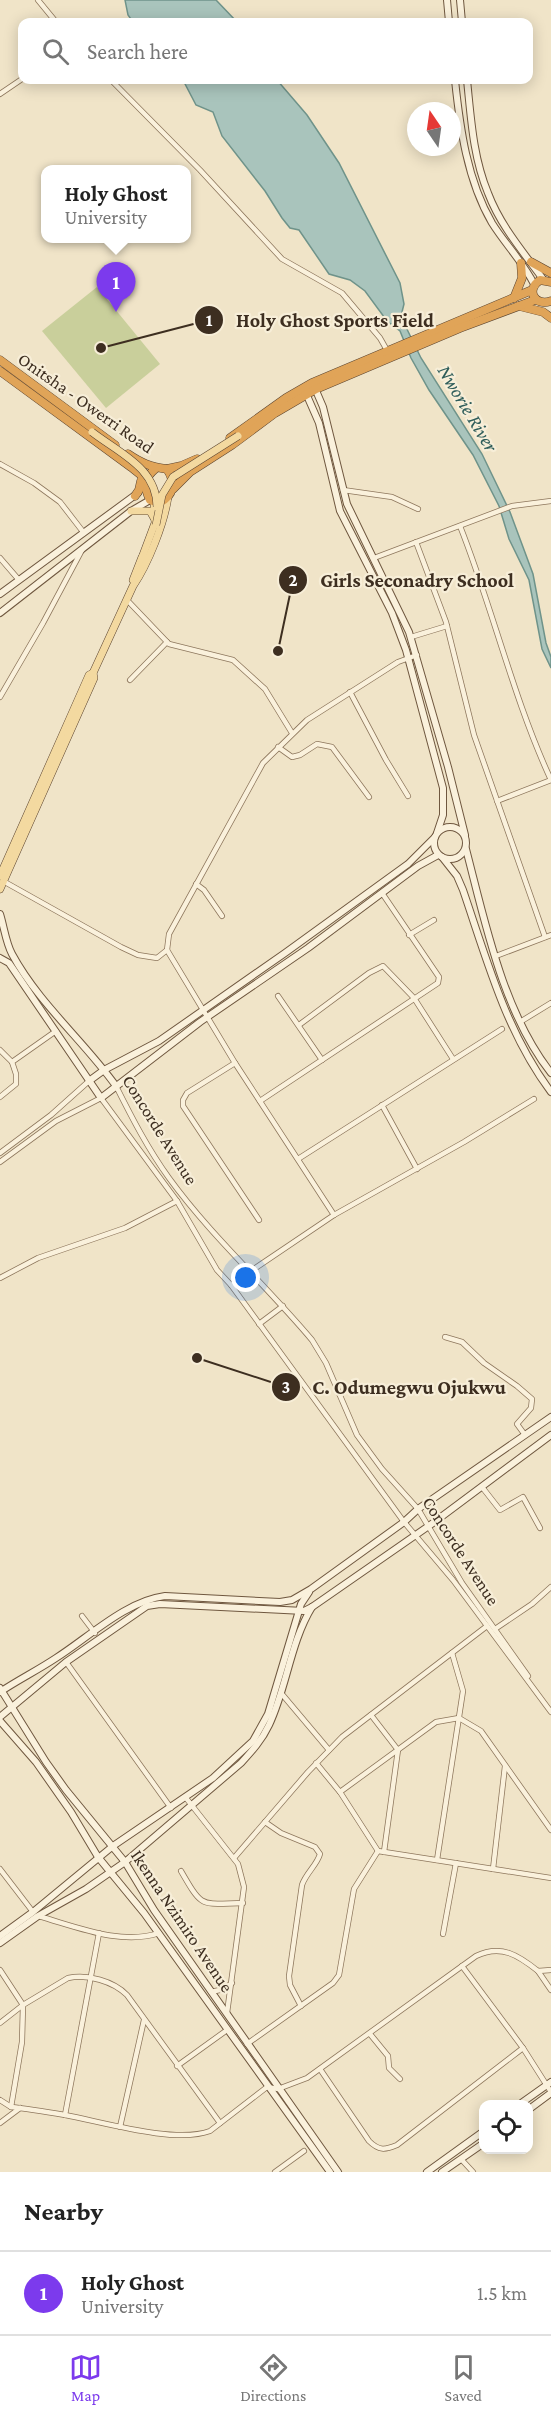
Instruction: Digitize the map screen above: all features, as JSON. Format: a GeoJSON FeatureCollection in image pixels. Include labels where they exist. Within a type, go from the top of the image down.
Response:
{"type":"FeatureCollection","features":[{"type":"Feature","properties":{"kind":"highway"},"geometry":{"type":"LineString","coordinates":[[531,262],[551,273]]}},
{"type":"Feature","properties":{"kind":"highway"},"geometry":{"type":"LineString","coordinates":[[516,302],[522,278],[521,263]]}},
{"type":"Feature","properties":{"kind":"highway"},"geometry":{"type":"LineString","coordinates":[[516,302],[533,287],[547,280]]}},
{"type":"Feature","properties":{"kind":"highway"},"geometry":{"type":"LineString","coordinates":[[533,287],[535,300]]}},
{"type":"Feature","properties":{"kind":"highway"},"geometry":{"type":"LineString","coordinates":[[305,391],[232,445],[190,472],[168,497],[159,503],[152,501],[145,485],[155,469],[188,464],[264,413],[314,386],[516,302],[535,300],[548,302]]}},
{"type":"Feature","properties":{"kind":"highway"},"geometry":{"type":"LineString","coordinates":[[516,302],[543,312],[551,319]]}},
{"type":"Feature","properties":{"kind":"highway","name":"Onitsha - Owerri Road"},"geometry":{"type":"LineString","coordinates":[[0,360],[142,464],[155,469]]}},
{"type":"Feature","properties":{"kind":"highway","name":"Onitsha - Owerri Road"},"geometry":{"type":"LineString","coordinates":[[0,370],[134,470],[145,485]]}},
{"type":"Feature","properties":{"kind":"highway"},"geometry":{"type":"LineString","coordinates":[[167,469],[172,477],[173,489]]}},
{"type":"Feature","properties":{"kind":"highway"},"geometry":{"type":"LineString","coordinates":[[134,470],[141,479],[135,496]]}},
{"type":"Feature","properties":{"kind":"main road"},"geometry":{"type":"LineString","coordinates":[[53,409],[67,413],[142,467],[150,478],[157,497],[156,523],[133,586]]}},
{"type":"Feature","properties":{"kind":"main road"},"geometry":{"type":"LineString","coordinates":[[143,555],[151,539],[162,495],[173,477],[238,436],[264,413]]}},
{"type":"Feature","properties":{"kind":"main road"},"geometry":{"type":"LineString","coordinates":[[0,890],[5,862],[85,690],[94,678],[93,673],[126,599],[140,576],[166,513],[168,497]]}},
{"type":"Feature","properties":{"kind":"main road"},"geometry":{"type":"LineString","coordinates":[[152,501],[156,523]]}},
{"type":"Feature","properties":{"kind":"main road"},"geometry":{"type":"LineString","coordinates":[[131,511],[150,511],[156,523]]}},
{"type":"Feature","properties":{"kind":"street"},"geometry":{"type":"LineString","coordinates":[[38,0],[53,18]]}},
{"type":"Feature","properties":{"kind":"street"},"geometry":{"type":"LineString","coordinates":[[447,0],[449,18]]}},
{"type":"Feature","properties":{"kind":"street"},"geometry":{"type":"LineString","coordinates":[[460,0],[462,18]]}},
{"type":"Feature","properties":{"kind":"street"},"geometry":{"type":"LineString","coordinates":[[0,94],[18,82]]}},
{"type":"Feature","properties":{"kind":"street"},"geometry":{"type":"LineString","coordinates":[[115,84],[200,170],[282,259],[342,293],[392,352]]}},
{"type":"Feature","properties":{"kind":"street"},"geometry":{"type":"LineString","coordinates":[[456,84],[464,144],[474,183],[491,220],[521,263],[533,287]]}},
{"type":"Feature","properties":{"kind":"street"},"geometry":{"type":"LineString","coordinates":[[467,84],[474,145],[482,177],[495,208],[531,262],[547,280]]}},
{"type":"Feature","properties":{"kind":"street"},"geometry":{"type":"LineString","coordinates":[[548,302],[551,319]]}},
{"type":"Feature","properties":{"kind":"street"},"geometry":{"type":"LineString","coordinates":[[314,386],[323,407],[350,511],[411,637],[448,767],[478,897],[496,956],[520,1022],[551,1073]]}},
{"type":"Feature","properties":{"kind":"street"},"geometry":{"type":"LineString","coordinates":[[305,391],[319,423],[340,511],[392,613],[409,658],[443,788],[443,815],[434,847],[457,876],[511,1026],[551,1092]]}},
{"type":"Feature","properties":{"kind":"street"},"geometry":{"type":"LineString","coordinates":[[0,464],[60,502],[84,533]]}},
{"type":"Feature","properties":{"kind":"street"},"geometry":{"type":"LineString","coordinates":[[333,484],[341,482]]}},
{"type":"Feature","properties":{"kind":"street"},"geometry":{"type":"LineString","coordinates":[[0,594],[135,496],[145,485]]}},
{"type":"Feature","properties":{"kind":"street"},"geometry":{"type":"LineString","coordinates":[[343,490],[392,497],[418,509]]}},
{"type":"Feature","properties":{"kind":"street"},"geometry":{"type":"LineString","coordinates":[[0,613],[131,511],[152,501]]}},
{"type":"Feature","properties":{"kind":"street"},"geometry":{"type":"LineString","coordinates":[[374,558],[512,506],[551,501]]}},
{"type":"Feature","properties":{"kind":"street"},"geometry":{"type":"LineString","coordinates":[[460,526],[480,576],[532,739],[551,780],[497,801]]}},
{"type":"Feature","properties":{"kind":"street"},"geometry":{"type":"LineString","coordinates":[[416,542],[447,626],[471,723],[545,938]]}},
{"type":"Feature","properties":{"kind":"street"},"geometry":{"type":"LineString","coordinates":[[0,697],[44,623],[83,549]]}},
{"type":"Feature","properties":{"kind":"street"},"geometry":{"type":"LineString","coordinates":[[0,558],[19,580]]}},
{"type":"Feature","properties":{"kind":"street"},"geometry":{"type":"LineString","coordinates":[[126,599],[167,642],[233,660],[265,689],[292,733]]}},
{"type":"Feature","properties":{"kind":"street"},"geometry":{"type":"LineString","coordinates":[[411,637],[447,626]]}},
{"type":"Feature","properties":{"kind":"street"},"geometry":{"type":"LineString","coordinates":[[130,680],[167,642]]}},
{"type":"Feature","properties":{"kind":"street"},"geometry":{"type":"LineString","coordinates":[[334,1215],[235,1063],[167,950],[169,934],[263,763],[307,720],[398,662],[417,656]]}},
{"type":"Feature","properties":{"kind":"street"},"geometry":{"type":"LineString","coordinates":[[350,692],[408,796]]}},
{"type":"Feature","properties":{"kind":"street"},"geometry":{"type":"LineString","coordinates":[[278,747],[292,757],[317,744],[332,747],[369,797]]}},
{"type":"Feature","properties":{"kind":"street"},"geometry":{"type":"LineString","coordinates":[[0,1153],[51,1115],[104,1070],[159,1041],[408,864],[444,828],[454,827],[465,835]]}},
{"type":"Feature","properties":{"kind":"street"},"geometry":{"type":"LineString","coordinates":[[0,1162],[70,1113],[100,1098],[418,866],[440,856],[456,858],[466,849]]}},
{"type":"Feature","properties":{"kind":"street"},"geometry":{"type":"LineString","coordinates":[[2,879],[138,955],[157,958],[167,950]]}},
{"type":"Feature","properties":{"kind":"street"},"geometry":{"type":"LineString","coordinates":[[196,885],[204,890],[222,916]]}},
{"type":"Feature","properties":{"kind":"street"},"geometry":{"type":"LineString","coordinates":[[261,1101],[438,983],[439,977],[382,892]]}},
{"type":"Feature","properties":{"kind":"street","name":"Concorde Avenue"},"geometry":{"type":"LineString","coordinates":[[0,914],[13,956],[62,1023],[116,1086],[139,1131],[169,1178],[194,1210],[284,1306],[319,1349],[363,1443],[418,1509],[458,1577],[551,1707]]}},
{"type":"Feature","properties":{"kind":"street"},"geometry":{"type":"LineString","coordinates":[[409,935],[434,920]]}},
{"type":"Feature","properties":{"kind":"street"},"geometry":{"type":"LineString","coordinates":[[496,956],[551,935]]}},
{"type":"Feature","properties":{"kind":"street","name":"Concorde Avenue"},"geometry":{"type":"LineString","coordinates":[[0,958],[9,963],[100,1098],[177,1201],[217,1270],[231,1285],[404,1522],[453,1580],[551,1712]]}},
{"type":"Feature","properties":{"kind":"street"},"geometry":{"type":"LineString","coordinates":[[298,1025],[381,965],[414,998],[453,1059]]}},
{"type":"Feature","properties":{"kind":"street"},"geometry":{"type":"LineString","coordinates":[[278,996],[322,1060]]}},
{"type":"Feature","properties":{"kind":"street"},"geometry":{"type":"LineString","coordinates":[[520,1022],[551,1003]]}},
{"type":"Feature","properties":{"kind":"street"},"geometry":{"type":"LineString","coordinates":[[298,1159],[502,1029]]}},
{"type":"Feature","properties":{"kind":"street"},"geometry":{"type":"LineString","coordinates":[[12,1062],[56,1031]]}},
{"type":"Feature","properties":{"kind":"street"},"geometry":{"type":"LineString","coordinates":[[0,1097],[15,1084],[16,1074],[12,1062],[1,1053]]}},
{"type":"Feature","properties":{"kind":"street"},"geometry":{"type":"LineString","coordinates":[[235,1063],[187,1094],[183,1100],[183,1106],[259,1220]]}},
{"type":"Feature","properties":{"kind":"street"},"geometry":{"type":"LineString","coordinates":[[231,1285],[243,1280],[251,1271],[334,1215],[534,1099]]}},
{"type":"Feature","properties":{"kind":"street"},"geometry":{"type":"LineString","coordinates":[[382,1105],[417,1168]]}},
{"type":"Feature","properties":{"kind":"street"},"geometry":{"type":"LineString","coordinates":[[0,1278],[39,1258],[125,1228],[177,1201]]}},
{"type":"Feature","properties":{"kind":"street"},"geometry":{"type":"LineString","coordinates":[[259,1324],[284,1306]]}},
{"type":"Feature","properties":{"kind":"street"},"geometry":{"type":"LineString","coordinates":[[445,1337],[462,1342],[484,1363],[532,1399],[531,1408],[517,1424],[525,1436]]}},
{"type":"Feature","properties":{"kind":"street"},"geometry":{"type":"LineString","coordinates":[[1,1690],[95,1633],[125,1610],[165,1596],[280,1602],[292,1600],[311,1589],[404,1522],[418,1509],[551,1417]]}},
{"type":"Feature","properties":{"kind":"street"},"geometry":{"type":"LineString","coordinates":[[0,1719],[66,1662],[146,1603],[299,1611],[312,1607],[430,1526],[551,1435]]}},
{"type":"Feature","properties":{"kind":"street"},"geometry":{"type":"LineString","coordinates":[[482,1487],[500,1510],[523,1497],[540,1528]]}},
{"type":"Feature","properties":{"kind":"street"},"geometry":{"type":"LineString","coordinates":[[495,1629],[532,1604],[551,1587]]}},
{"type":"Feature","properties":{"kind":"street"},"geometry":{"type":"LineString","coordinates":[[0,1943],[98,1857],[186,1798],[228,1765],[254,1740],[268,1714],[299,1611],[311,1589]]}},
{"type":"Feature","properties":{"kind":"street"},"geometry":{"type":"LineString","coordinates":[[0,1936],[35,1914],[86,1889],[110,1873],[241,1762],[255,1747],[269,1725],[302,1622],[312,1607]]}},
{"type":"Feature","properties":{"kind":"street"},"geometry":{"type":"LineString","coordinates":[[82,1616],[95,1633]]}},
{"type":"Feature","properties":{"kind":"street"},"geometry":{"type":"LineString","coordinates":[[234,1858],[329,1750],[487,1626]]}},
{"type":"Feature","properties":{"kind":"street"},"geometry":{"type":"LineString","coordinates":[[437,1860],[463,1690],[452,1653]]}},
{"type":"Feature","properties":{"kind":"street"},"geometry":{"type":"LineString","coordinates":[[66,1662],[171,1808]]}},
{"type":"Feature","properties":{"kind":"street","name":"Ikenna Nzimiro Avenue"},"geometry":{"type":"LineString","coordinates":[[1,1690],[46,1762],[125,1862],[154,1910],[338,2172]]}},
{"type":"Feature","properties":{"kind":"street"},"geometry":{"type":"LineString","coordinates":[[281,1693],[329,1750]]}},
{"type":"Feature","properties":{"kind":"street"},"geometry":{"type":"LineString","coordinates":[[247,2044],[333,1983],[339,1976],[354,1889],[381,1852],[398,1750],[371,1715]]}},
{"type":"Feature","properties":{"kind":"street"},"geometry":{"type":"LineString","coordinates":[[340,1792],[436,1722],[459,1718],[481,1731],[551,1830]]}},
{"type":"Feature","properties":{"kind":"street","name":"Ikenna Nzimiro Avenue"},"geometry":{"type":"LineString","coordinates":[[0,1719],[36,1762],[98,1857],[159,1933],[330,2172]]}},
{"type":"Feature","properties":{"kind":"street"},"geometry":{"type":"LineString","coordinates":[[316,1763],[340,1792],[381,1852],[551,1878]]}},
{"type":"Feature","properties":{"kind":"street"},"geometry":{"type":"LineString","coordinates":[[493,1869],[505,1766]]}},
{"type":"Feature","properties":{"kind":"street"},"geometry":{"type":"LineString","coordinates":[[186,1798],[238,1864],[244,1887],[227,2013]]}},
{"type":"Feature","properties":{"kind":"street"},"geometry":{"type":"LineString","coordinates":[[265,1822],[281,1833],[315,1847],[320,1854],[302,1885],[290,1965],[291,1985],[301,2006]]}},
{"type":"Feature","properties":{"kind":"street"},"geometry":{"type":"LineString","coordinates":[[443,1934],[456,1863]]}},
{"type":"Feature","properties":{"kind":"street"},"geometry":{"type":"LineString","coordinates":[[0,1869],[35,1914],[99,1933],[143,1938],[159,1933]]}},
{"type":"Feature","properties":{"kind":"street"},"geometry":{"type":"LineString","coordinates":[[181,1871],[197,1899],[206,1903],[243,1903]]}},
{"type":"Feature","properties":{"kind":"street"},"geometry":{"type":"LineString","coordinates":[[65,2115],[99,1933]]}},
{"type":"Feature","properties":{"kind":"street"},"geometry":{"type":"LineString","coordinates":[[0,2100],[11,2106],[120,2127],[197,2135],[210,2131],[267,2087],[278,2089],[307,2078],[476,1956],[494,1950],[509,1952],[538,1971],[551,1990]]}},
{"type":"Feature","properties":{"kind":"street"},"geometry":{"type":"LineString","coordinates":[[462,1966],[549,2084],[551,2093],[533,2106]]}},
{"type":"Feature","properties":{"kind":"street"},"geometry":{"type":"LineString","coordinates":[[0,1970],[22,2005],[22,2042],[11,2106]]}},
{"type":"Feature","properties":{"kind":"street"},"geometry":{"type":"LineString","coordinates":[[538,1971],[551,1970]]}},
{"type":"Feature","properties":{"kind":"street"},"geometry":{"type":"LineString","coordinates":[[0,2022],[22,2005],[68,1978],[89,1978],[110,1983],[119,1988],[144,2019],[220,2123]]}},
{"type":"Feature","properties":{"kind":"street"},"geometry":{"type":"LineString","coordinates":[[211,1992],[224,1989],[232,1983]]}},
{"type":"Feature","properties":{"kind":"street"},"geometry":{"type":"LineString","coordinates":[[120,2127],[144,2019]]}},
{"type":"Feature","properties":{"kind":"street"},"geometry":{"type":"LineString","coordinates":[[177,2066],[227,2030]]}},
{"type":"Feature","properties":{"kind":"street"},"geometry":{"type":"LineString","coordinates":[[370,2034],[388,2056],[389,2068],[400,2079]]}},
{"type":"Feature","properties":{"kind":"street"},"geometry":{"type":"LineString","coordinates":[[320,2069],[369,2141],[376,2148],[385,2150],[397,2145],[523,2048]]}},
{"type":"Feature","properties":{"kind":"street"},"geometry":{"type":"LineString","coordinates":[[526,2100],[549,2084]]}},
{"type":"Feature","properties":{"kind":"street"},"geometry":{"type":"LineString","coordinates":[[0,2123],[20,2108]]}},
{"type":"Feature","properties":{"kind":"street"},"geometry":{"type":"LineString","coordinates":[[427,2172],[479,2134]]}},
{"type":"Feature","properties":{"kind":"street"},"geometry":{"type":"LineString","coordinates":[[442,2172],[479,2146]]}},
{"type":"Feature","properties":{"kind":"street"},"geometry":{"type":"LineString","coordinates":[[278,2171],[304,2151]]}},
{"type":"Feature","properties":{"kind":"street"},"geometry":{"type":"LineString","coordinates":[[461,2159],[473,2172]]}},
{"type":"Feature","properties":{"kind":"green space"},"geometry":{"type":"Polygon","coordinates":[[[97,287],[160,364],[106,408],[42,331],[97,287]]]}},
{"type":"Feature","properties":{"kind":"water"},"geometry":{"type":"Polygon","coordinates":[[[125,0],[216,0],[233,18],[130,18],[125,0]]]}},
{"type":"Feature","properties":{"kind":"water"},"geometry":{"type":"Polygon","coordinates":[[[185,84],[280,84],[307,115],[339,163],[400,283],[404,304],[401,316],[421,358],[482,454],[510,512],[533,574],[546,643],[551,657],[551,668],[542,649],[529,580],[509,539],[499,506],[473,455],[429,390],[411,358],[400,331],[387,321],[365,291],[350,280],[329,274],[299,230],[290,228],[265,191],[222,136],[213,112],[196,105],[185,84]]]}},
{"type":"Feature","properties":{"kind":"place","name":"Holy Ghost"},"geometry":{"type":"Point","coordinates":[116,312]}},
{"type":"Feature","properties":{"kind":"place","name":"Holy Ghost Sports Field"},"geometry":{"type":"Point","coordinates":[101,348]}},
{"type":"Feature","properties":{"kind":"place","name":"Girls Seconadry School"},"geometry":{"type":"Point","coordinates":[278,651]}},
{"type":"Feature","properties":{"kind":"place","name":"C. Odumegwu Ojukwu"},"geometry":{"type":"Point","coordinates":[197,1358]}},
{"type":"Feature","properties":{"kind":"water label","name":"Nworie River"},"geometry":{"type":"Point","coordinates":[468,408]}}]}
